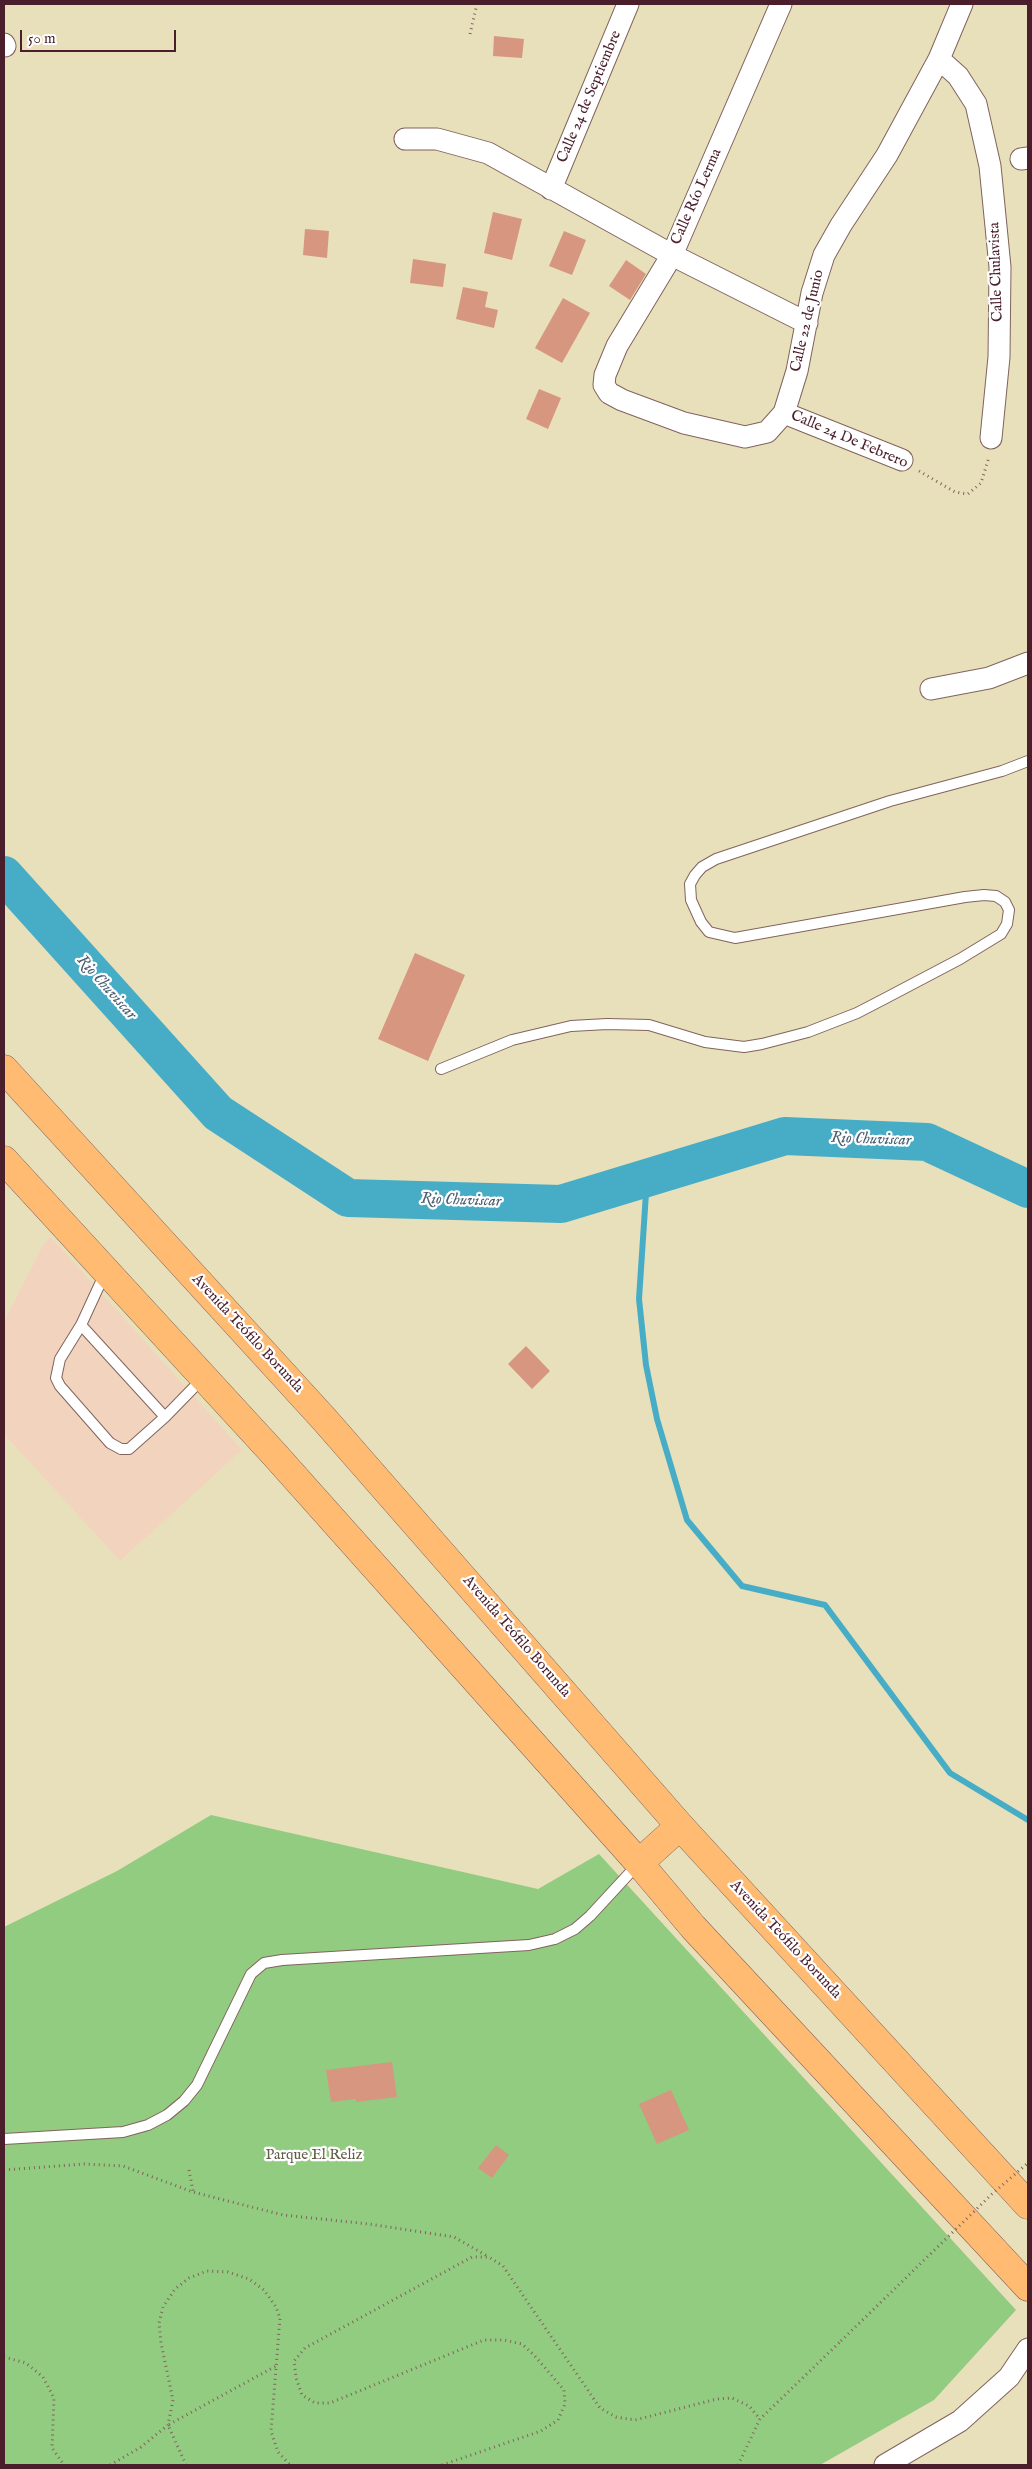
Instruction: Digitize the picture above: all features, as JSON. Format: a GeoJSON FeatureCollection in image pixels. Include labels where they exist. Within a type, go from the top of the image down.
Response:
{"type":"FeatureCollection","features":[{"type":"Feature","properties":{"kind":"main road","name":"Avenida Teófilo Borunda"},"geometry":{"type":"LineString","coordinates":[[4,1070],[324,1419],[680,1826],[1028,2204]]}},
{"type":"Feature","properties":{"kind":"main road"},"geometry":{"type":"LineString","coordinates":[[4,1160],[105,1273],[204,1376],[639,1863],[693,1927],[1028,2286]]}},
{"type":"Feature","properties":{"kind":"main road"},"geometry":{"type":"LineString","coordinates":[[639,1863],[680,1826]]}},
{"type":"Feature","properties":{"kind":"street","name":"Calle 24 de Septiembre"},"geometry":{"type":"LineString","coordinates":[[551,189],[628,4]]}},
{"type":"Feature","properties":{"kind":"street","name":"Calle Río Lerma"},"geometry":{"type":"LineString","coordinates":[[604,385],[604,375],[618,346],[672,255],[781,4]]}},
{"type":"Feature","properties":{"kind":"street","name":"Calle 22 de Junio"},"geometry":{"type":"LineString","coordinates":[[604,385],[610,393],[622,400],[684,423],[745,437],[767,432],[784,413],[798,371],[812,293],[824,256],[841,225],[887,155],[938,59],[962,4]]}},
{"type":"Feature","properties":{"kind":"street","name":"Calle Chulavista"},"geometry":{"type":"LineString","coordinates":[[938,59],[958,76],[969,89],[976,104],[990,166],[1000,267],[1000,357],[991,438]]}},
{"type":"Feature","properties":{"kind":"street"},"geometry":{"type":"LineString","coordinates":[[405,139],[437,139],[488,153],[672,255],[807,323]]}},
{"type":"Feature","properties":{"kind":"street","name":"Calle 24 De Febrero"},"geometry":{"type":"LineString","coordinates":[[784,413],[902,460]]}},
{"type":"Feature","properties":{"kind":"street"},"geometry":{"type":"LineString","coordinates":[[931,689],[989,678],[1028,663]]}},
{"type":"Feature","properties":{"kind":"street"},"geometry":{"type":"LineString","coordinates":[[885,2465],[966,2416],[1009,2377],[1028,2349]]}},
{"type":"Feature","properties":{"kind":"lane"},"geometry":{"type":"LineString","coordinates":[[441,1069],[512,1040],[571,1026],[607,1024],[649,1025],[705,1042],[744,1047],[808,1032],[884,1000],[960,959],[1001,934],[1007,924],[1009,910],[1006,902],[990,896],[966,897],[735,938],[709,932],[701,922],[691,900],[690,884],[695,875],[702,867],[716,859],[890,801],[1028,761]]}},
{"type":"Feature","properties":{"kind":"lane"},"geometry":{"type":"LineString","coordinates":[[105,1273],[81,1325],[60,1359],[56,1378],[60,1386],[110,1443],[121,1449],[129,1449],[165,1417],[204,1376]]}},
{"type":"Feature","properties":{"kind":"lane"},"geometry":{"type":"LineString","coordinates":[[81,1325],[165,1417]]}},
{"type":"Feature","properties":{"kind":"lane"},"geometry":{"type":"LineString","coordinates":[[4,2140],[124,2132],[148,2125],[167,2115],[184,2101],[198,2085],[252,1974],[264,1963],[282,1960],[529,1945],[555,1939],[575,1929],[590,1916],[639,1863]]}},
{"type":"Feature","properties":{"kind":"path"},"geometry":{"type":"LineString","coordinates":[[470,34],[477,4]]}},
{"type":"Feature","properties":{"kind":"path","name":"Calle 24 De Febrero"},"geometry":{"type":"LineString","coordinates":[[902,460],[955,492],[968,494],[981,482],[988,458],[991,438]]}},
{"type":"Feature","properties":{"kind":"path"},"geometry":{"type":"LineString","coordinates":[[4,2170],[84,2164],[123,2166],[193,2192],[284,2215],[369,2224],[454,2237],[503,2266],[600,2408],[616,2417],[636,2420],[717,2399],[732,2398],[749,2406],[760,2420]]}},
{"type":"Feature","properties":{"kind":"path"},"geometry":{"type":"LineString","coordinates":[[738,2465],[760,2420],[992,2194],[1028,2164]]}},
{"type":"Feature","properties":{"kind":"path"},"geometry":{"type":"LineString","coordinates":[[189,2170],[193,2192]]}},
{"type":"Feature","properties":{"kind":"path"},"geometry":{"type":"LineString","coordinates":[[442,2465],[541,2431],[558,2420],[565,2404],[564,2390],[522,2344],[504,2340],[484,2340],[330,2403],[315,2403],[302,2395],[296,2378],[294,2360],[305,2348],[472,2257],[489,2257]]}},
{"type":"Feature","properties":{"kind":"path"},"geometry":{"type":"LineString","coordinates":[[186,2465],[168,2425],[174,2400],[159,2323],[163,2307],[175,2290],[189,2278],[207,2271],[228,2272],[249,2278],[264,2290],[276,2307],[280,2318],[271,2431],[278,2452],[290,2465]]}},
{"type":"Feature","properties":{"kind":"path"},"geometry":{"type":"LineString","coordinates":[[4,2357],[26,2363],[43,2377],[54,2398],[52,2448],[64,2465]]}},
{"type":"Feature","properties":{"kind":"path"},"geometry":{"type":"LineString","coordinates":[[110,2465],[141,2447],[168,2425],[276,2366]]}},
{"type":"Feature","properties":{"kind":"shaded area"},"geometry":{"type":"Polygon","coordinates":[[[51,1237],[242,1450],[120,1561],[4,1434],[4,1322],[43,1245],[51,1237]]]}},
{"type":"Feature","properties":{"kind":"green space","name":"Parque El Reliz"},"geometry":{"type":"Polygon","coordinates":[[[211,1815],[538,1889],[599,1854],[1016,2310],[934,2400],[820,2465],[4,2465],[4,1927],[117,1871],[211,1815]]]}},
{"type":"Feature","properties":{"kind":"building"},"geometry":{"type":"Polygon","coordinates":[[[494,36],[524,39],[522,58],[493,56],[494,36]]]}},
{"type":"Feature","properties":{"kind":"building"},"geometry":{"type":"Polygon","coordinates":[[[493,212],[522,219],[512,260],[484,253],[493,212]]]}},
{"type":"Feature","properties":{"kind":"building"},"geometry":{"type":"Polygon","coordinates":[[[305,229],[329,231],[327,258],[303,255],[305,229]]]}},
{"type":"Feature","properties":{"kind":"building"},"geometry":{"type":"Polygon","coordinates":[[[564,231],[586,240],[572,275],[549,266],[564,231]]]}},
{"type":"Feature","properties":{"kind":"building"},"geometry":{"type":"Polygon","coordinates":[[[413,259],[446,264],[443,287],[410,283],[413,259]]]}},
{"type":"Feature","properties":{"kind":"building"},"geometry":{"type":"Polygon","coordinates":[[[626,260],[646,274],[630,300],[609,286],[626,260]]]}},
{"type":"Feature","properties":{"kind":"building"},"geometry":{"type":"Polygon","coordinates":[[[463,287],[488,292],[485,307],[498,310],[494,328],[456,319],[463,287]]]}},
{"type":"Feature","properties":{"kind":"building"},"geometry":{"type":"Polygon","coordinates":[[[563,298],[590,313],[562,363],[535,348],[563,298]]]}},
{"type":"Feature","properties":{"kind":"building"},"geometry":{"type":"Polygon","coordinates":[[[539,389],[561,398],[548,429],[526,419],[539,389]]]}},
{"type":"Feature","properties":{"kind":"building"},"geometry":{"type":"Polygon","coordinates":[[[415,953],[465,975],[428,1061],[378,1039],[415,953]]]}},
{"type":"Feature","properties":{"kind":"building"},"geometry":{"type":"Polygon","coordinates":[[[526,1346],[550,1371],[532,1389],[508,1364],[526,1346]]]}},
{"type":"Feature","properties":{"kind":"building"},"geometry":{"type":"Polygon","coordinates":[[[392,2062],[397,2097],[356,2102],[356,2099],[331,2102],[326,2070],[392,2062]]]}},
{"type":"Feature","properties":{"kind":"building"},"geometry":{"type":"Polygon","coordinates":[[[671,2090],[689,2130],[657,2144],[639,2104],[671,2090]]]}},
{"type":"Feature","properties":{"kind":"building"},"geometry":{"type":"Polygon","coordinates":[[[496,2145],[509,2155],[492,2178],[478,2168],[496,2145]]]}},
{"type":"Feature","properties":{"kind":"waterway","name":"Rio Chuviscar"},"geometry":{"type":"LineString","coordinates":[[4,875],[218,1113],[348,1198],[561,1204],[785,1136],[927,1142],[1028,1189]]}},
{"type":"Feature","properties":{"kind":"waterway"},"geometry":{"type":"LineString","coordinates":[[647,1178],[639,1299],[646,1365],[657,1419],[687,1520],[742,1586],[825,1605],[950,1773],[1028,1820]]}}]}
